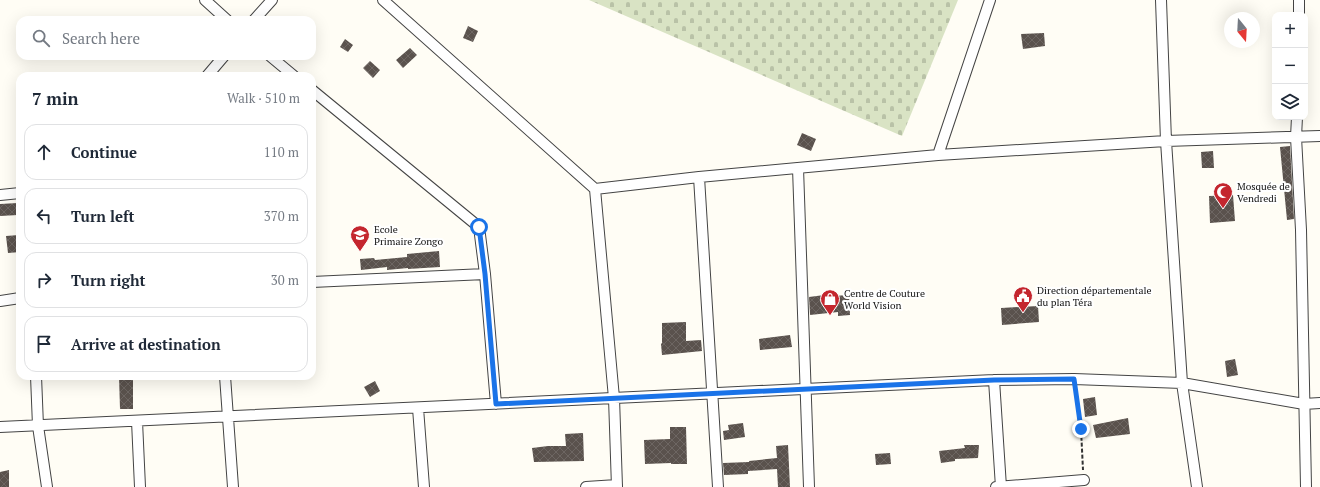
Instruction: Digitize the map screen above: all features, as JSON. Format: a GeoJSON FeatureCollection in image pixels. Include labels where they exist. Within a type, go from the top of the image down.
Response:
{"type":"FeatureCollection","features":[{"type":"Feature","properties":{"kind":"street"},"geometry":{"type":"LineString","coordinates":[[205,0],[223,16]]}},
{"type":"Feature","properties":{"kind":"street"},"geometry":{"type":"LineString","coordinates":[[258,16],[272,0]]}},
{"type":"Feature","properties":{"kind":"street"},"geometry":{"type":"LineString","coordinates":[[383,0],[596,188],[614,398],[617,486],[586,487]]}},
{"type":"Feature","properties":{"kind":"street"},"geometry":{"type":"LineString","coordinates":[[938,155],[990,0]]}},
{"type":"Feature","properties":{"kind":"street"},"geometry":{"type":"LineString","coordinates":[[1161,0],[1166,141],[1182,382],[1196,487]]}},
{"type":"Feature","properties":{"kind":"street"},"geometry":{"type":"LineString","coordinates":[[1298,12],[1299,0]]}},
{"type":"Feature","properties":{"kind":"street"},"geometry":{"type":"LineString","coordinates":[[210,72],[221,60]]}},
{"type":"Feature","properties":{"kind":"street"},"geometry":{"type":"LineString","coordinates":[[275,60],[289,72]]}},
{"type":"Feature","properties":{"kind":"street"},"geometry":{"type":"LineString","coordinates":[[316,93],[479,227],[485,274],[496,404]]}},
{"type":"Feature","properties":{"kind":"street"},"geometry":{"type":"LineString","coordinates":[[1297,120],[1296,138],[1301,230],[1306,487]]}},
{"type":"Feature","properties":{"kind":"street"},"geometry":{"type":"LineString","coordinates":[[596,188],[938,155],[1166,141],[1296,138],[1320,136]]}},
{"type":"Feature","properties":{"kind":"street"},"geometry":{"type":"LineString","coordinates":[[798,168],[810,487]]}},
{"type":"Feature","properties":{"kind":"street"},"geometry":{"type":"LineString","coordinates":[[700,177],[718,487]]}},
{"type":"Feature","properties":{"kind":"street"},"geometry":{"type":"LineString","coordinates":[[0,195],[16,193]]}},
{"type":"Feature","properties":{"kind":"street"},"geometry":{"type":"LineString","coordinates":[[316,282],[485,274]]}},
{"type":"Feature","properties":{"kind":"street"},"geometry":{"type":"LineString","coordinates":[[0,300],[16,298]]}},
{"type":"Feature","properties":{"kind":"street"},"geometry":{"type":"LineString","coordinates":[[0,427],[994,380],[1074,379],[1182,382],[1304,404],[1320,403]]}},
{"type":"Feature","properties":{"kind":"street"},"geometry":{"type":"LineString","coordinates":[[36,380],[38,426],[47,487]]}},
{"type":"Feature","properties":{"kind":"street"},"geometry":{"type":"LineString","coordinates":[[225,380],[233,487]]}},
{"type":"Feature","properties":{"kind":"street"},"geometry":{"type":"LineString","coordinates":[[994,380],[1001,487]]}},
{"type":"Feature","properties":{"kind":"street"},"geometry":{"type":"LineString","coordinates":[[418,408],[424,487]]}},
{"type":"Feature","properties":{"kind":"street"},"geometry":{"type":"LineString","coordinates":[[137,421],[140,487]]}},
{"type":"Feature","properties":{"kind":"street"},"geometry":{"type":"LineString","coordinates":[[996,487],[1084,480]]}},
{"type":"Feature","properties":{"kind":"path"},"geometry":{"type":"LineString","coordinates":[[1074,379],[1081,429],[1084,480]]}},
{"type":"Feature","properties":{"kind":"green space"},"geometry":{"type":"Polygon","coordinates":[[[589,0],[958,0],[902,136],[589,0]]]}},
{"type":"Feature","properties":{"kind":"building"},"geometry":{"type":"Polygon","coordinates":[[[468,26],[478,31],[473,42],[463,38],[468,26]]]}},
{"type":"Feature","properties":{"kind":"building"},"geometry":{"type":"Polygon","coordinates":[[[1044,33],[1045,46],[1023,49],[1021,34],[1044,33]]]}},
{"type":"Feature","properties":{"kind":"building"},"geometry":{"type":"Polygon","coordinates":[[[345,39],[353,45],[348,52],[340,47],[345,39]]]}},
{"type":"Feature","properties":{"kind":"building"},"geometry":{"type":"Polygon","coordinates":[[[410,48],[417,55],[403,68],[396,60],[410,48]]]}},
{"type":"Feature","properties":{"kind":"building"},"geometry":{"type":"Polygon","coordinates":[[[370,61],[380,70],[373,78],[363,68],[370,61]]]}},
{"type":"Feature","properties":{"kind":"building"},"geometry":{"type":"Polygon","coordinates":[[[802,133],[816,139],[811,151],[797,145],[802,133]]]}},
{"type":"Feature","properties":{"kind":"building"},"geometry":{"type":"Polygon","coordinates":[[[1290,146],[1294,219],[1287,220],[1280,147],[1290,146]]]}},
{"type":"Feature","properties":{"kind":"building"},"geometry":{"type":"Polygon","coordinates":[[[1213,151],[1214,168],[1202,168],[1201,152],[1213,151]]]}},
{"type":"Feature","properties":{"kind":"building"},"geometry":{"type":"Polygon","coordinates":[[[1233,195],[1235,221],[1210,223],[1209,196],[1233,195]]]}},
{"type":"Feature","properties":{"kind":"building"},"geometry":{"type":"Polygon","coordinates":[[[16,203],[16,215],[0,216],[0,204],[16,203]]]}},
{"type":"Feature","properties":{"kind":"building"},"geometry":{"type":"Polygon","coordinates":[[[16,235],[16,252],[8,253],[6,236],[16,235]]]}},
{"type":"Feature","properties":{"kind":"building"},"geometry":{"type":"Polygon","coordinates":[[[439,251],[440,267],[387,270],[387,267],[361,270],[360,259],[374,258],[375,260],[407,257],[407,254],[439,251]]]}},
{"type":"Feature","properties":{"kind":"building"},"geometry":{"type":"Polygon","coordinates":[[[832,294],[832,296],[849,295],[850,315],[838,316],[838,312],[810,315],[809,297],[832,294]]]}},
{"type":"Feature","properties":{"kind":"building"},"geometry":{"type":"Polygon","coordinates":[[[1038,306],[1039,322],[1002,325],[1001,308],[1038,306]]]}},
{"type":"Feature","properties":{"kind":"building"},"geometry":{"type":"Polygon","coordinates":[[[686,322],[686,341],[701,340],[702,351],[662,355],[662,323],[686,322]]]}},
{"type":"Feature","properties":{"kind":"building"},"geometry":{"type":"Polygon","coordinates":[[[790,335],[792,347],[760,350],[759,339],[790,335]]]}},
{"type":"Feature","properties":{"kind":"building"},"geometry":{"type":"Polygon","coordinates":[[[1235,359],[1238,375],[1227,377],[1225,361],[1235,359]]]}},
{"type":"Feature","properties":{"kind":"building"},"geometry":{"type":"Polygon","coordinates":[[[119,380],[133,380],[133,409],[120,409],[119,380]]]}},
{"type":"Feature","properties":{"kind":"building"},"geometry":{"type":"Polygon","coordinates":[[[375,381],[380,391],[370,397],[364,387],[375,381]]]}},
{"type":"Feature","properties":{"kind":"building"},"geometry":{"type":"Polygon","coordinates":[[[1095,397],[1097,415],[1085,417],[1083,399],[1095,397]]]}},
{"type":"Feature","properties":{"kind":"building"},"geometry":{"type":"Polygon","coordinates":[[[1128,418],[1130,434],[1096,438],[1093,425],[1128,418]]]}},
{"type":"Feature","properties":{"kind":"building"},"geometry":{"type":"Polygon","coordinates":[[[743,423],[745,437],[724,440],[723,431],[729,430],[728,425],[743,423]]]}},
{"type":"Feature","properties":{"kind":"building"},"geometry":{"type":"Polygon","coordinates":[[[670,427],[686,427],[687,464],[645,464],[644,440],[670,439],[670,427]]]}},
{"type":"Feature","properties":{"kind":"building"},"geometry":{"type":"Polygon","coordinates":[[[583,433],[584,461],[534,462],[532,448],[566,446],[565,434],[583,433]]]}},
{"type":"Feature","properties":{"kind":"building"},"geometry":{"type":"Polygon","coordinates":[[[788,445],[790,487],[778,487],[777,469],[748,471],[748,474],[724,475],[723,463],[749,462],[777,458],[776,446],[788,445]]]}},
{"type":"Feature","properties":{"kind":"building"},"geometry":{"type":"Polygon","coordinates":[[[964,445],[979,445],[978,458],[955,459],[955,461],[941,463],[939,451],[965,448],[964,445]]]}},
{"type":"Feature","properties":{"kind":"building"},"geometry":{"type":"Polygon","coordinates":[[[890,453],[891,464],[876,465],[875,454],[890,453]]]}},
{"type":"Feature","properties":{"kind":"building"},"geometry":{"type":"Polygon","coordinates":[[[9,470],[9,487],[0,487],[0,472],[9,470]]]}},
{"type":"Feature","properties":{"kind":"place","name":"Mosquée de Vendredi"},"geometry":{"type":"Point","coordinates":[1223,209]}},
{"type":"Feature","properties":{"kind":"place","name":"Ecole Primaire Zongo"},"geometry":{"type":"Point","coordinates":[360,252]}},
{"type":"Feature","properties":{"kind":"place","name":"Direction départementale du plan Téra"},"geometry":{"type":"Point","coordinates":[1023,313]}},
{"type":"Feature","properties":{"kind":"place","name":"Centre de Couture World Vision"},"geometry":{"type":"Point","coordinates":[830,316]}},
{"type":"Feature","properties":{"kind":"route"},"geometry":{"type":"LineString","coordinates":[[479,227],[485,274],[496,404],[994,380],[1074,379],[1081,429]]}}]}
